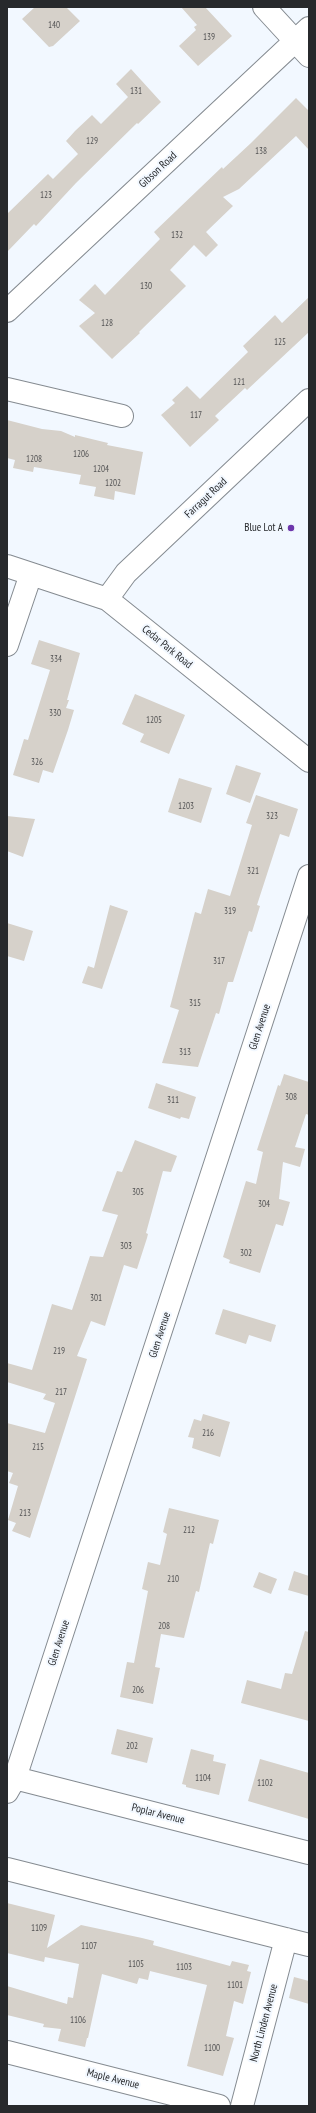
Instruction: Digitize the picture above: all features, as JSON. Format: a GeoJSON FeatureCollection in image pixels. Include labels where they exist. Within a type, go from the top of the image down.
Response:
{"type":"FeatureCollection","features":[{"type":"Feature","properties":{"kind":"street"},"geometry":{"type":"LineString","coordinates":[[264,7],[304,42]]}},
{"type":"Feature","properties":{"kind":"street","name":"Gibson Road"},"geometry":{"type":"LineString","coordinates":[[7,311],[304,42]]}},
{"type":"Feature","properties":{"kind":"street"},"geometry":{"type":"LineString","coordinates":[[7,389],[122,416]]}},
{"type":"Feature","properties":{"kind":"street","name":"Farragut Road"},"geometry":{"type":"LineString","coordinates":[[106,599],[126,573],[309,400]]}},
{"type":"Feature","properties":{"kind":"street","name":"Cedar Park Road"},"geometry":{"type":"LineString","coordinates":[[7,566],[106,599],[307,756]]}},
{"type":"Feature","properties":{"kind":"street"},"geometry":{"type":"LineString","coordinates":[[7,645],[30,574]]}},
{"type":"Feature","properties":{"kind":"street","name":"Glen Avenue"},"geometry":{"type":"LineString","coordinates":[[10,1782],[309,876]]}},
{"type":"Feature","properties":{"kind":"street","name":"Poplar Avenue"},"geometry":{"type":"LineString","coordinates":[[10,1782],[309,1853]]}},
{"type":"Feature","properties":{"kind":"street"},"geometry":{"type":"LineString","coordinates":[[7,1869],[309,1945]]}},
{"type":"Feature","properties":{"kind":"street","name":"North Linden Avenue"},"geometry":{"type":"LineString","coordinates":[[242,2106],[286,1940]]}},
{"type":"Feature","properties":{"kind":"street","name":"Maple Avenue"},"geometry":{"type":"LineString","coordinates":[[7,2052],[219,2106]]}},
{"type":"Feature","properties":{"kind":"building"},"geometry":{"type":"Polygon","coordinates":[[[35,7],[66,7],[80,21],[53,46],[49,47],[22,19],[35,7]]]}},
{"type":"Feature","properties":{"kind":"building"},"geometry":{"type":"Polygon","coordinates":[[[181,7],[205,7],[232,36],[198,66],[179,46],[196,30],[194,27],[197,25],[181,7]]]}},
{"type":"Feature","properties":{"kind":"building"},"geometry":{"type":"Polygon","coordinates":[[[131,69],[161,102],[138,124],[137,123],[76,183],[36,226],[34,224],[7,252],[7,214],[48,174],[53,179],[78,154],[66,141],[75,131],[92,115],[101,124],[128,97],[116,84],[131,69]]]}},
{"type":"Feature","properties":{"kind":"building"},"geometry":{"type":"Polygon","coordinates":[[[296,98],[309,111],[309,150],[296,136],[239,189],[223,197],[233,206],[206,232],[218,245],[206,257],[194,245],[170,270],[186,286],[112,359],[79,326],[95,313],[79,300],[95,284],[105,295],[160,239],[154,232],[222,167],[223,169],[251,143],[296,98]]]}},
{"type":"Feature","properties":{"kind":"building"},"geometry":{"type":"Polygon","coordinates":[[[309,297],[309,332],[247,390],[245,388],[215,416],[219,420],[190,447],[161,415],[175,403],[172,400],[187,386],[200,399],[248,352],[243,346],[275,315],[282,323],[309,297]]]}},
{"type":"Feature","properties":{"kind":"building"},"geometry":{"type":"Polygon","coordinates":[[[7,420],[42,429],[61,431],[75,437],[75,435],[108,443],[107,445],[143,452],[135,495],[115,491],[114,500],[94,496],[96,487],[79,484],[81,475],[34,467],[33,472],[13,468],[15,460],[7,458],[7,420]]]}},
{"type":"Feature","properties":{"kind":"building"},"geometry":{"type":"Polygon","coordinates":[[[39,640],[80,653],[67,700],[69,700],[66,708],[74,710],[68,730],[53,773],[43,770],[39,783],[13,775],[24,739],[28,740],[50,670],[31,664],[39,640]]]}},
{"type":"Feature","properties":{"kind":"building"},"geometry":{"type":"Polygon","coordinates":[[[135,694],[185,715],[169,754],[140,742],[144,734],[122,724],[135,694]]]}},
{"type":"Feature","properties":{"kind":"building"},"geometry":{"type":"Polygon","coordinates":[[[236,765],[261,773],[250,803],[226,794],[236,765]]]}},
{"type":"Feature","properties":{"kind":"building"},"geometry":{"type":"Polygon","coordinates":[[[179,778],[212,788],[201,823],[168,812],[179,778]]]}},
{"type":"Feature","properties":{"kind":"building"},"geometry":{"type":"Polygon","coordinates":[[[256,795],[298,809],[289,837],[280,834],[257,905],[260,906],[252,932],[249,931],[233,982],[228,982],[219,1014],[216,1013],[198,1067],[162,1063],[179,1010],[170,1007],[195,912],[201,914],[208,889],[230,896],[252,825],[246,823],[256,795]]]}},
{"type":"Feature","properties":{"kind":"building"},"geometry":{"type":"Polygon","coordinates":[[[7,816],[35,819],[23,857],[7,851],[7,816]]]}},
{"type":"Feature","properties":{"kind":"building"},"geometry":{"type":"Polygon","coordinates":[[[110,905],[128,911],[102,989],[82,983],[88,966],[94,968],[110,905]]]}},
{"type":"Feature","properties":{"kind":"building"},"geometry":{"type":"Polygon","coordinates":[[[7,923],[33,931],[24,961],[7,956],[7,923]]]}},
{"type":"Feature","properties":{"kind":"building"},"geometry":{"type":"Polygon","coordinates":[[[284,1074],[309,1082],[309,1115],[306,1114],[295,1147],[305,1149],[300,1167],[283,1162],[279,1199],[290,1202],[283,1226],[276,1224],[260,1273],[229,1263],[230,1260],[223,1257],[246,1181],[256,1184],[263,1152],[257,1150],[278,1085],[280,1086],[284,1074]]]}},
{"type":"Feature","properties":{"kind":"building"},"geometry":{"type":"Polygon","coordinates":[[[156,1083],[196,1097],[189,1119],[181,1117],[180,1119],[148,1108],[156,1083]]]}},
{"type":"Feature","properties":{"kind":"building"},"geometry":{"type":"Polygon","coordinates":[[[135,1140],[177,1156],[171,1172],[163,1171],[146,1233],[148,1234],[147,1238],[137,1269],[124,1265],[105,1326],[91,1321],[77,1356],[87,1359],[30,1538],[12,1531],[16,1523],[8,1520],[18,1486],[9,1483],[13,1473],[7,1471],[7,1423],[45,1433],[55,1403],[43,1399],[46,1394],[7,1382],[7,1363],[32,1370],[52,1304],[72,1310],[90,1256],[103,1257],[118,1215],[102,1211],[117,1171],[122,1172],[135,1140]]]}},
{"type":"Feature","properties":{"kind":"building"},"geometry":{"type":"Polygon","coordinates":[[[223,1309],[276,1325],[271,1342],[249,1335],[246,1344],[215,1334],[223,1309]]]}},
{"type":"Feature","properties":{"kind":"building"},"geometry":{"type":"Polygon","coordinates":[[[203,1414],[230,1422],[220,1457],[192,1448],[194,1438],[188,1437],[194,1419],[201,1421],[203,1414]]]}},
{"type":"Feature","properties":{"kind":"building"},"geometry":{"type":"Polygon","coordinates":[[[169,1508],[219,1520],[213,1544],[210,1543],[199,1592],[196,1591],[184,1638],[161,1634],[155,1667],[160,1668],[153,1704],[120,1697],[127,1662],[134,1663],[148,1591],[142,1589],[148,1562],[160,1565],[167,1534],[163,1532],[169,1508]]]}},
{"type":"Feature","properties":{"kind":"building"},"geometry":{"type":"Polygon","coordinates":[[[294,1571],[309,1576],[309,1596],[288,1590],[294,1571]]]}},
{"type":"Feature","properties":{"kind":"building"},"geometry":{"type":"Polygon","coordinates":[[[259,1572],[277,1579],[271,1594],[253,1587],[259,1572]]]}},
{"type":"Feature","properties":{"kind":"building"},"geometry":{"type":"Polygon","coordinates":[[[305,1631],[309,1632],[309,1721],[241,1703],[247,1680],[281,1689],[285,1673],[292,1674],[305,1631]]]}},
{"type":"Feature","properties":{"kind":"building"},"geometry":{"type":"Polygon","coordinates":[[[117,1729],[153,1738],[147,1763],[111,1754],[117,1729]]]}},
{"type":"Feature","properties":{"kind":"building"},"geometry":{"type":"Polygon","coordinates":[[[191,1749],[214,1755],[213,1761],[226,1764],[219,1795],[186,1787],[186,1785],[182,1784],[191,1749]]]}},
{"type":"Feature","properties":{"kind":"building"},"geometry":{"type":"Polygon","coordinates":[[[260,1759],[309,1773],[309,1819],[248,1801],[260,1759]]]}},
{"type":"Feature","properties":{"kind":"building"},"geometry":{"type":"Polygon","coordinates":[[[7,1903],[55,1915],[47,1948],[81,1925],[154,1941],[153,1945],[230,1966],[232,1961],[249,1965],[247,1971],[251,1972],[243,2004],[234,2001],[226,2036],[234,2038],[223,2076],[187,2066],[207,1985],[150,1971],[148,1980],[139,1978],[137,1984],[102,1974],[85,2047],[58,2041],[61,2029],[43,2027],[44,2024],[7,2015],[7,1986],[67,2004],[68,1997],[73,1998],[79,1964],[45,1957],[44,1962],[7,1953],[7,1903]]]}},
{"type":"Feature","properties":{"kind":"building"},"geometry":{"type":"Polygon","coordinates":[[[294,1977],[309,1981],[309,2004],[289,1998],[294,1977]]]}},
{"type":"Feature","properties":{"kind":"place","name":"Blue Lot A"},"geometry":{"type":"Point","coordinates":[291,528]}}]}
